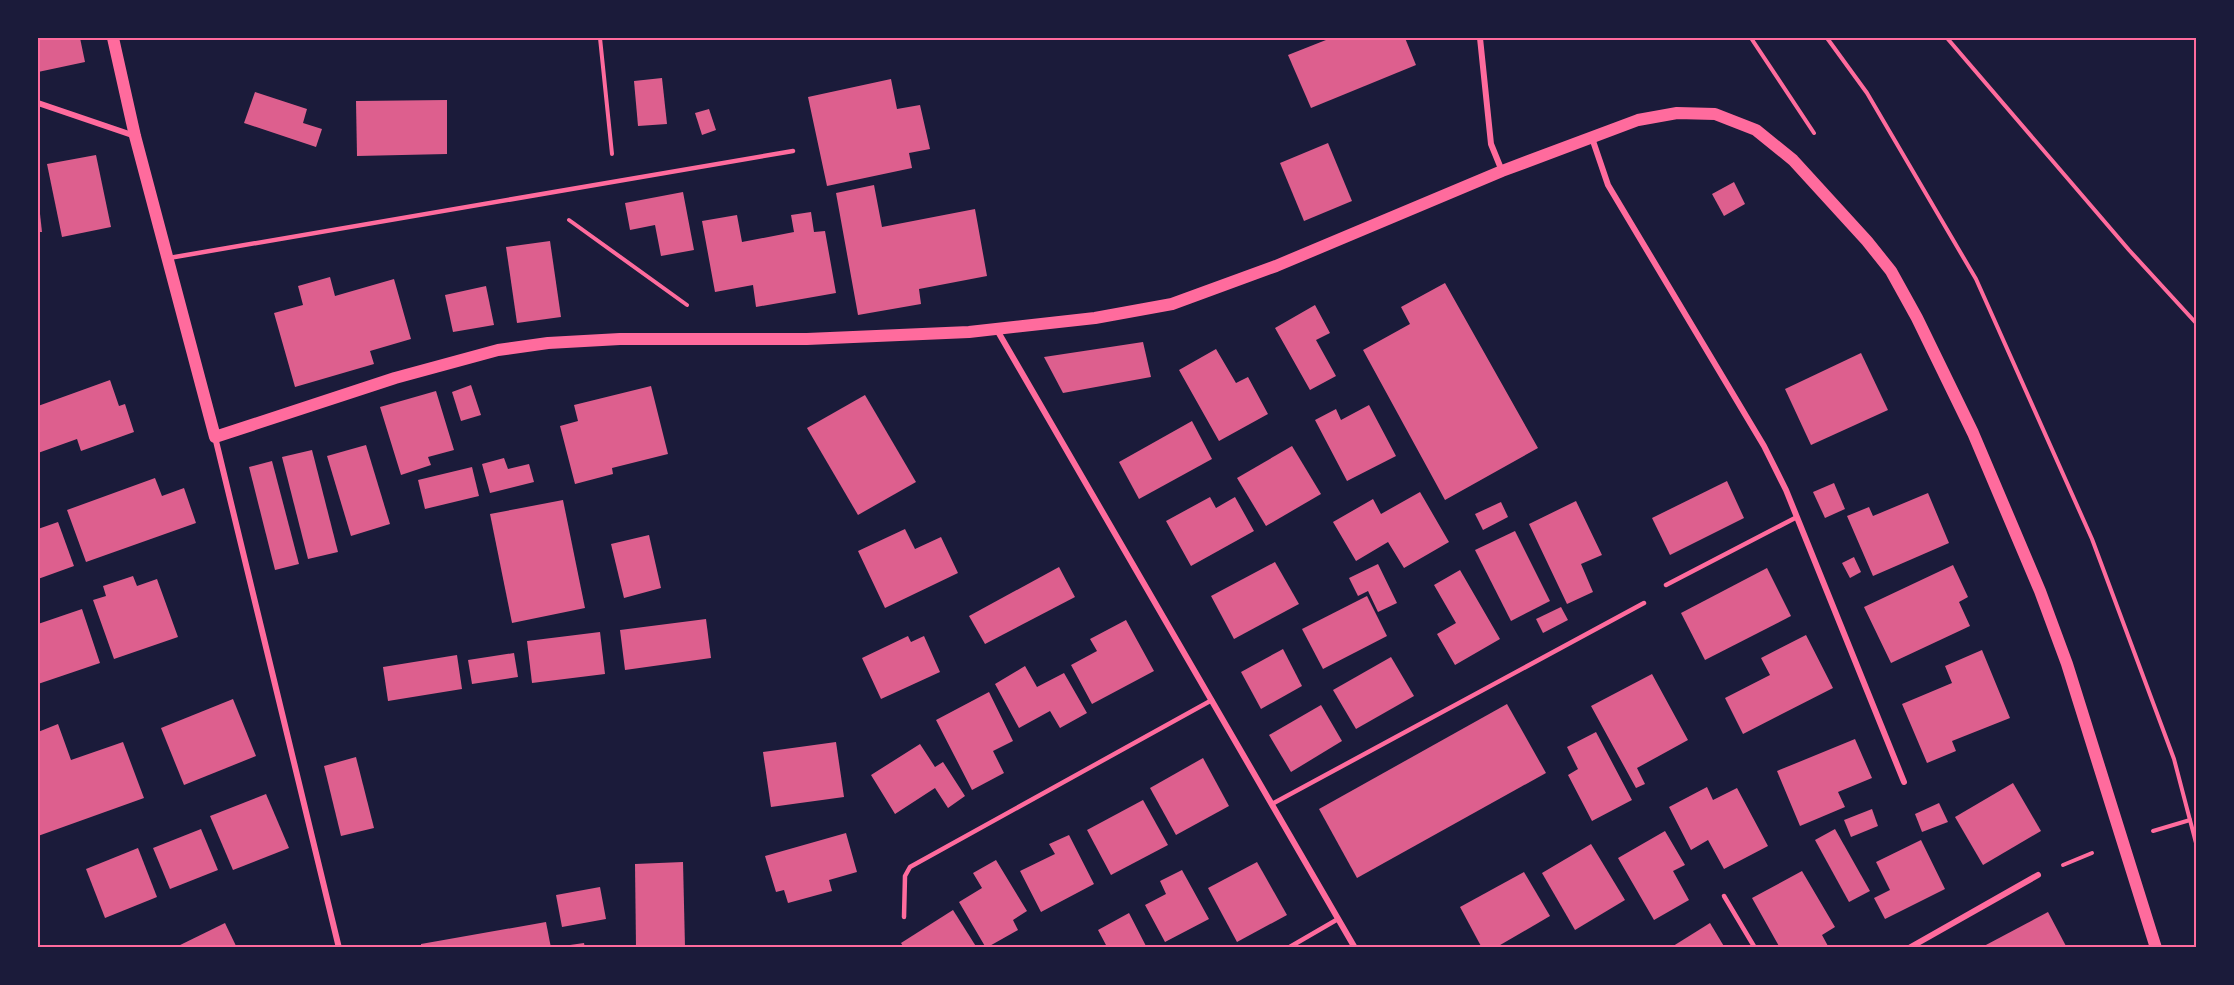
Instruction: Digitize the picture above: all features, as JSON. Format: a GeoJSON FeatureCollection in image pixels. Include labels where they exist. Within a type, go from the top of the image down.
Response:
{"type":"FeatureCollection","features":[{"type":"Feature","properties":{"kind":"main road"},"geometry":{"type":"LineString","coordinates":[[113,38],[135,136],[215,436],[395,378],[498,350],[548,343],[608,340],[807,339],[997,330],[1095,318],[1172,303],[1276,266],[1502,171],[1638,120],[1677,113],[1715,114],[1756,130],[1793,160],[1867,241],[1891,271],[1917,318],[1973,433],[2040,591],[2067,664],[2156,948]]}},
{"type":"Feature","properties":{"kind":"street"},"geometry":{"type":"LineString","coordinates":[[1480,38],[1491,144],[1502,171]]}},
{"type":"Feature","properties":{"kind":"street"},"geometry":{"type":"LineString","coordinates":[[38,104],[135,136]]}},
{"type":"Feature","properties":{"kind":"street"},"geometry":{"type":"LineString","coordinates":[[1592,138],[1608,185],[1764,446],[1797,517],[1904,782]]}},
{"type":"Feature","properties":{"kind":"street"},"geometry":{"type":"LineString","coordinates":[[997,330],[1355,948]]}},
{"type":"Feature","properties":{"kind":"street"},"geometry":{"type":"LineString","coordinates":[[215,436],[339,948]]}},
{"type":"Feature","properties":{"kind":"street"},"geometry":{"type":"LineString","coordinates":[[1909,948],[2038,875]]}},
{"type":"Feature","properties":{"kind":"lane"},"geometry":{"type":"LineString","coordinates":[[168,258],[793,151]]}},
{"type":"Feature","properties":{"kind":"lane"},"geometry":{"type":"LineString","coordinates":[[1666,585],[1797,517]]}},
{"type":"Feature","properties":{"kind":"lane"},"geometry":{"type":"LineString","coordinates":[[1272,804],[1644,603]]}},
{"type":"Feature","properties":{"kind":"lane"},"geometry":{"type":"LineString","coordinates":[[904,917],[905,876],[910,867],[1212,700]]}},
{"type":"Feature","properties":{"kind":"lane"},"geometry":{"type":"LineString","coordinates":[[1724,896],[1755,948]]}},
{"type":"Feature","properties":{"kind":"lane"},"geometry":{"type":"LineString","coordinates":[[1288,948],[1338,918]]}},
{"type":"Feature","properties":{"kind":"path"},"geometry":{"type":"LineString","coordinates":[[600,38],[614,181]]}},
{"type":"Feature","properties":{"kind":"path"},"geometry":{"type":"LineString","coordinates":[[1827,38],[1867,93],[1976,279],[2092,539],[2174,759],[2196,843]]}},
{"type":"Feature","properties":{"kind":"path"},"geometry":{"type":"LineString","coordinates":[[1947,38],[2196,323]]}},
{"type":"Feature","properties":{"kind":"path"},"geometry":{"type":"LineString","coordinates":[[534,195],[735,340]]}},
{"type":"Feature","properties":{"kind":"building"},"geometry":{"type":"Polygon","coordinates":[[[38,38],[80,38],[85,62],[38,72],[38,38]]]}},
{"type":"Feature","properties":{"kind":"building"},"geometry":{"type":"Polygon","coordinates":[[[1331,38],[1405,38],[1416,65],[1311,108],[1288,55],[1331,38]]]}},
{"type":"Feature","properties":{"kind":"building"},"geometry":{"type":"Polygon","coordinates":[[[662,78],[667,124],[638,126],[634,81],[662,78]]]}},
{"type":"Feature","properties":{"kind":"building"},"geometry":{"type":"Polygon","coordinates":[[[891,79],[897,109],[920,105],[930,149],[909,153],[912,168],[827,186],[808,97],[891,79]]]}},
{"type":"Feature","properties":{"kind":"building"},"geometry":{"type":"Polygon","coordinates":[[[255,92],[307,109],[303,123],[322,129],[316,147],[244,123],[255,92]]]}},
{"type":"Feature","properties":{"kind":"building"},"geometry":{"type":"Polygon","coordinates":[[[447,100],[447,154],[357,156],[356,101],[447,100]]]}},
{"type":"Feature","properties":{"kind":"building"},"geometry":{"type":"Polygon","coordinates":[[[709,109],[716,130],[702,135],[695,113],[709,109]]]}},
{"type":"Feature","properties":{"kind":"building"},"geometry":{"type":"Polygon","coordinates":[[[1328,143],[1352,201],[1304,221],[1280,163],[1328,143]]]}},
{"type":"Feature","properties":{"kind":"building"},"geometry":{"type":"Polygon","coordinates":[[[96,155],[111,227],[62,237],[47,164],[96,155]]]}},
{"type":"Feature","properties":{"kind":"building"},"geometry":{"type":"Polygon","coordinates":[[[1734,182],[1745,204],[1724,216],[1712,194],[1734,182]]]}},
{"type":"Feature","properties":{"kind":"building"},"geometry":{"type":"Polygon","coordinates":[[[874,185],[882,227],[975,209],[987,276],[919,289],[921,304],[858,315],[836,193],[874,185]]]}},
{"type":"Feature","properties":{"kind":"building"},"geometry":{"type":"Polygon","coordinates":[[[683,192],[694,250],[661,256],[655,225],[630,230],[625,203],[683,192]]]}},
{"type":"Feature","properties":{"kind":"building"},"geometry":{"type":"Polygon","coordinates":[[[38,196],[42,232],[38,232],[38,196]]]}},
{"type":"Feature","properties":{"kind":"building"},"geometry":{"type":"Polygon","coordinates":[[[811,212],[814,232],[825,231],[836,293],[756,307],[753,285],[715,292],[702,221],[737,215],[742,242],[794,232],[791,215],[811,212]]]}},
{"type":"Feature","properties":{"kind":"building"},"geometry":{"type":"Polygon","coordinates":[[[550,241],[561,317],[517,323],[506,247],[550,241]]]}},
{"type":"Feature","properties":{"kind":"building"},"geometry":{"type":"Polygon","coordinates":[[[330,277],[335,296],[394,279],[411,339],[370,351],[374,364],[295,387],[274,313],[303,305],[298,286],[330,277]]]}},
{"type":"Feature","properties":{"kind":"building"},"geometry":{"type":"Polygon","coordinates":[[[1445,283],[1538,448],[1445,500],[1363,350],[1410,324],[1401,307],[1445,283]]]}},
{"type":"Feature","properties":{"kind":"building"},"geometry":{"type":"Polygon","coordinates":[[[486,286],[494,325],[453,332],[445,295],[486,286]]]}},
{"type":"Feature","properties":{"kind":"building"},"geometry":{"type":"Polygon","coordinates":[[[1315,305],[1330,333],[1316,340],[1336,376],[1310,390],[1275,328],[1315,305]]]}},
{"type":"Feature","properties":{"kind":"building"},"geometry":{"type":"Polygon","coordinates":[[[1143,342],[1151,377],[1063,393],[1044,357],[1143,342]]]}},
{"type":"Feature","properties":{"kind":"building"},"geometry":{"type":"Polygon","coordinates":[[[1216,349],[1236,383],[1248,377],[1268,414],[1219,441],[1179,370],[1216,349]]]}},
{"type":"Feature","properties":{"kind":"building"},"geometry":{"type":"Polygon","coordinates":[[[1861,353],[1888,410],[1811,445],[1785,389],[1861,353]]]}},
{"type":"Feature","properties":{"kind":"building"},"geometry":{"type":"Polygon","coordinates":[[[110,380],[119,406],[125,404],[134,432],[81,451],[77,439],[38,453],[38,406],[110,380]]]}},
{"type":"Feature","properties":{"kind":"building"},"geometry":{"type":"Polygon","coordinates":[[[471,385],[481,415],[461,421],[452,392],[471,385]]]}},
{"type":"Feature","properties":{"kind":"building"},"geometry":{"type":"Polygon","coordinates":[[[651,386],[668,454],[612,468],[613,474],[575,484],[560,426],[578,421],[574,405],[651,386]]]}},
{"type":"Feature","properties":{"kind":"building"},"geometry":{"type":"Polygon","coordinates":[[[436,391],[454,450],[428,457],[431,465],[401,475],[380,407],[436,391]]]}},
{"type":"Feature","properties":{"kind":"building"},"geometry":{"type":"Polygon","coordinates":[[[865,395],[916,482],[858,515],[807,428],[865,395]]]}},
{"type":"Feature","properties":{"kind":"building"},"geometry":{"type":"Polygon","coordinates":[[[1369,405],[1396,456],[1347,481],[1315,420],[1336,409],[1341,420],[1369,405]]]}},
{"type":"Feature","properties":{"kind":"building"},"geometry":{"type":"Polygon","coordinates":[[[1192,421],[1212,459],[1139,499],[1119,462],[1192,421]]]}},
{"type":"Feature","properties":{"kind":"building"},"geometry":{"type":"Polygon","coordinates":[[[366,445],[390,524],[351,536],[327,456],[366,445]]]}},
{"type":"Feature","properties":{"kind":"building"},"geometry":{"type":"Polygon","coordinates":[[[1292,446],[1321,494],[1266,526],[1237,478],[1292,446]]]}},
{"type":"Feature","properties":{"kind":"building"},"geometry":{"type":"Polygon","coordinates":[[[312,450],[338,552],[308,559],[282,457],[312,450]]]}},
{"type":"Feature","properties":{"kind":"building"},"geometry":{"type":"Polygon","coordinates":[[[504,458],[508,469],[529,464],[534,482],[490,493],[482,464],[504,458]]]}},
{"type":"Feature","properties":{"kind":"building"},"geometry":{"type":"Polygon","coordinates":[[[272,461],[299,564],[275,570],[249,467],[272,461]]]}},
{"type":"Feature","properties":{"kind":"building"},"geometry":{"type":"Polygon","coordinates":[[[472,467],[479,496],[425,509],[418,480],[472,467]]]}},
{"type":"Feature","properties":{"kind":"building"},"geometry":{"type":"Polygon","coordinates":[[[155,478],[162,496],[184,488],[196,523],[86,562],[67,510],[155,478]]]}},
{"type":"Feature","properties":{"kind":"building"},"geometry":{"type":"Polygon","coordinates":[[[1727,481],[1744,518],[1670,555],[1652,518],[1727,481]]]}},
{"type":"Feature","properties":{"kind":"building"},"geometry":{"type":"Polygon","coordinates":[[[1834,483],[1845,509],[1825,518],[1813,492],[1834,483]]]}},
{"type":"Feature","properties":{"kind":"building"},"geometry":{"type":"Polygon","coordinates":[[[1420,492],[1449,542],[1404,568],[1388,542],[1356,561],[1333,522],[1373,499],[1381,514],[1420,492]]]}},
{"type":"Feature","properties":{"kind":"building"},"geometry":{"type":"Polygon","coordinates":[[[1928,493],[1949,543],[1873,576],[1847,516],[1869,507],[1873,516],[1928,493]]]}},
{"type":"Feature","properties":{"kind":"building"},"geometry":{"type":"Polygon","coordinates":[[[1210,497],[1216,508],[1235,497],[1254,531],[1191,566],[1166,521],[1210,497]]]}},
{"type":"Feature","properties":{"kind":"building"},"geometry":{"type":"Polygon","coordinates":[[[563,500],[585,608],[512,623],[490,514],[563,500]]]}},
{"type":"Feature","properties":{"kind":"building"},"geometry":{"type":"Polygon","coordinates":[[[1576,501],[1602,555],[1581,564],[1593,592],[1567,604],[1529,524],[1576,501]]]}},
{"type":"Feature","properties":{"kind":"building"},"geometry":{"type":"Polygon","coordinates":[[[1501,502],[1508,517],[1483,530],[1475,514],[1501,502]]]}},
{"type":"Feature","properties":{"kind":"building"},"geometry":{"type":"Polygon","coordinates":[[[58,522],[74,566],[38,579],[38,529],[58,522]]]}},
{"type":"Feature","properties":{"kind":"building"},"geometry":{"type":"Polygon","coordinates":[[[905,529],[915,549],[941,537],[958,573],[885,608],[858,551],[905,529]]]}},
{"type":"Feature","properties":{"kind":"building"},"geometry":{"type":"Polygon","coordinates":[[[1515,531],[1550,601],[1511,621],[1475,550],[1515,531]]]}},
{"type":"Feature","properties":{"kind":"building"},"geometry":{"type":"Polygon","coordinates":[[[649,535],[661,588],[624,598],[611,544],[649,535]]]}},
{"type":"Feature","properties":{"kind":"building"},"geometry":{"type":"Polygon","coordinates":[[[1854,557],[1861,572],[1850,578],[1842,563],[1854,557]]]}},
{"type":"Feature","properties":{"kind":"building"},"geometry":{"type":"Polygon","coordinates":[[[1275,562],[1299,604],[1234,639],[1211,596],[1275,562]]]}},
{"type":"Feature","properties":{"kind":"building"},"geometry":{"type":"Polygon","coordinates":[[[1378,564],[1397,603],[1378,612],[1368,591],[1358,596],[1349,578],[1378,564]]]}},
{"type":"Feature","properties":{"kind":"building"},"geometry":{"type":"Polygon","coordinates":[[[1953,565],[1968,597],[1959,602],[1970,626],[1891,663],[1864,607],[1953,565]]]}},
{"type":"Feature","properties":{"kind":"building"},"geometry":{"type":"Polygon","coordinates":[[[1059,567],[1075,597],[985,644],[969,616],[1059,567]]]}},
{"type":"Feature","properties":{"kind":"building"},"geometry":{"type":"Polygon","coordinates":[[[1767,568],[1791,616],[1705,660],[1681,613],[1767,568]]]}},
{"type":"Feature","properties":{"kind":"building"},"geometry":{"type":"Polygon","coordinates":[[[1460,570],[1500,639],[1455,665],[1437,634],[1456,623],[1434,585],[1460,570]]]}},
{"type":"Feature","properties":{"kind":"building"},"geometry":{"type":"Polygon","coordinates":[[[133,576],[137,586],[157,579],[178,637],[114,659],[93,600],[106,596],[103,586],[133,576]]]}},
{"type":"Feature","properties":{"kind":"building"},"geometry":{"type":"Polygon","coordinates":[[[1367,596],[1387,636],[1323,669],[1302,629],[1367,596]]]}},
{"type":"Feature","properties":{"kind":"building"},"geometry":{"type":"Polygon","coordinates":[[[1561,607],[1568,620],[1543,633],[1536,619],[1561,607]]]}},
{"type":"Feature","properties":{"kind":"building"},"geometry":{"type":"Polygon","coordinates":[[[82,609],[100,663],[38,684],[38,624],[82,609]]]}},
{"type":"Feature","properties":{"kind":"building"},"geometry":{"type":"Polygon","coordinates":[[[706,619],[711,658],[625,670],[620,630],[706,619]]]}},
{"type":"Feature","properties":{"kind":"building"},"geometry":{"type":"Polygon","coordinates":[[[1126,620],[1154,671],[1092,704],[1071,665],[1097,651],[1090,639],[1126,620]]]}},
{"type":"Feature","properties":{"kind":"building"},"geometry":{"type":"Polygon","coordinates":[[[600,632],[605,674],[532,683],[527,641],[600,632]]]}},
{"type":"Feature","properties":{"kind":"building"},"geometry":{"type":"Polygon","coordinates":[[[1806,635],[1833,688],[1743,734],[1725,698],[1770,675],[1761,658],[1806,635]]]}},
{"type":"Feature","properties":{"kind":"building"},"geometry":{"type":"Polygon","coordinates":[[[908,636],[911,642],[924,636],[940,672],[881,699],[862,658],[908,636]]]}},
{"type":"Feature","properties":{"kind":"building"},"geometry":{"type":"Polygon","coordinates":[[[1283,649],[1302,686],[1261,709],[1241,672],[1283,649]]]}},
{"type":"Feature","properties":{"kind":"building"},"geometry":{"type":"Polygon","coordinates":[[[1982,650],[2010,718],[1952,741],[1956,751],[1927,763],[1902,704],[1952,683],[1945,666],[1982,650]]]}},
{"type":"Feature","properties":{"kind":"building"},"geometry":{"type":"Polygon","coordinates":[[[514,653],[518,677],[472,684],[468,660],[514,653]]]}},
{"type":"Feature","properties":{"kind":"building"},"geometry":{"type":"Polygon","coordinates":[[[457,655],[462,689],[388,701],[383,667],[457,655]]]}},
{"type":"Feature","properties":{"kind":"building"},"geometry":{"type":"Polygon","coordinates":[[[1391,657],[1414,696],[1356,729],[1333,690],[1391,657]]]}},
{"type":"Feature","properties":{"kind":"building"},"geometry":{"type":"Polygon","coordinates":[[[1025,666],[1037,687],[1064,673],[1087,713],[1060,728],[1050,711],[1019,728],[995,684],[1025,666]]]}},
{"type":"Feature","properties":{"kind":"building"},"geometry":{"type":"Polygon","coordinates":[[[1652,674],[1688,740],[1637,768],[1645,784],[1636,788],[1591,706],[1652,674]]]}},
{"type":"Feature","properties":{"kind":"building"},"geometry":{"type":"Polygon","coordinates":[[[989,692],[1013,741],[993,751],[1004,773],[972,790],[936,720],[989,692]]]}},
{"type":"Feature","properties":{"kind":"building"},"geometry":{"type":"Polygon","coordinates":[[[233,699],[256,756],[184,785],[161,728],[233,699]]]}},
{"type":"Feature","properties":{"kind":"building"},"geometry":{"type":"Polygon","coordinates":[[[1507,704],[1546,773],[1357,878],[1319,809],[1507,704]]]}},
{"type":"Feature","properties":{"kind":"building"},"geometry":{"type":"Polygon","coordinates":[[[1321,705],[1342,741],[1291,772],[1269,735],[1321,705]]]}},
{"type":"Feature","properties":{"kind":"building"},"geometry":{"type":"Polygon","coordinates":[[[58,724],[71,760],[123,742],[144,798],[38,836],[38,732],[58,724]]]}},
{"type":"Feature","properties":{"kind":"building"},"geometry":{"type":"Polygon","coordinates":[[[1596,732],[1632,800],[1592,821],[1568,775],[1578,769],[1567,747],[1596,732]]]}},
{"type":"Feature","properties":{"kind":"building"},"geometry":{"type":"Polygon","coordinates":[[[1855,739],[1872,778],[1838,792],[1845,807],[1800,826],[1777,771],[1855,739]]]}},
{"type":"Feature","properties":{"kind":"building"},"geometry":{"type":"Polygon","coordinates":[[[836,742],[844,797],[771,807],[763,752],[836,742]]]}},
{"type":"Feature","properties":{"kind":"building"},"geometry":{"type":"Polygon","coordinates":[[[920,744],[935,767],[943,762],[965,796],[948,808],[935,788],[895,814],[871,775],[920,744]]]}},
{"type":"Feature","properties":{"kind":"building"},"geometry":{"type":"Polygon","coordinates":[[[356,757],[374,828],[341,836],[324,766],[356,757]]]}},
{"type":"Feature","properties":{"kind":"building"},"geometry":{"type":"Polygon","coordinates":[[[1203,758],[1229,806],[1176,835],[1150,788],[1203,758]]]}},
{"type":"Feature","properties":{"kind":"building"},"geometry":{"type":"Polygon","coordinates":[[[2013,783],[2041,831],[1983,865],[1955,817],[2013,783]]]}},
{"type":"Feature","properties":{"kind":"building"},"geometry":{"type":"Polygon","coordinates":[[[1707,787],[1713,800],[1737,788],[1768,846],[1724,869],[1708,840],[1691,850],[1669,807],[1707,787]]]}},
{"type":"Feature","properties":{"kind":"building"},"geometry":{"type":"Polygon","coordinates":[[[266,794],[289,848],[233,870],[210,816],[266,794]]]}},
{"type":"Feature","properties":{"kind":"building"},"geometry":{"type":"Polygon","coordinates":[[[1143,800],[1168,845],[1111,875],[1087,830],[1143,800]]]}},
{"type":"Feature","properties":{"kind":"building"},"geometry":{"type":"Polygon","coordinates":[[[1939,803],[1948,822],[1922,832],[1915,814],[1939,803]]]}},
{"type":"Feature","properties":{"kind":"building"},"geometry":{"type":"Polygon","coordinates":[[[1872,809],[1878,826],[1851,837],[1844,820],[1872,809]]]}},
{"type":"Feature","properties":{"kind":"building"},"geometry":{"type":"Polygon","coordinates":[[[201,829],[218,870],[170,889],[153,848],[201,829]]]}},
{"type":"Feature","properties":{"kind":"building"},"geometry":{"type":"Polygon","coordinates":[[[1835,829],[1870,891],[1849,902],[1815,840],[1835,829]]]}},
{"type":"Feature","properties":{"kind":"building"},"geometry":{"type":"Polygon","coordinates":[[[1665,831],[1685,865],[1673,871],[1689,900],[1654,920],[1618,858],[1665,831]]]}},
{"type":"Feature","properties":{"kind":"building"},"geometry":{"type":"Polygon","coordinates":[[[846,833],[857,872],[829,880],[832,891],[788,903],[784,890],[776,892],[765,856],[846,833]]]}},
{"type":"Feature","properties":{"kind":"building"},"geometry":{"type":"Polygon","coordinates":[[[1069,835],[1094,884],[1041,912],[1020,871],[1055,854],[1049,844],[1069,835]]]}},
{"type":"Feature","properties":{"kind":"building"},"geometry":{"type":"Polygon","coordinates":[[[1921,840],[1945,889],[1885,919],[1874,898],[1890,890],[1876,862],[1921,840]]]}},
{"type":"Feature","properties":{"kind":"building"},"geometry":{"type":"Polygon","coordinates":[[[1591,844],[1625,900],[1575,930],[1542,873],[1591,844]]]}},
{"type":"Feature","properties":{"kind":"building"},"geometry":{"type":"Polygon","coordinates":[[[138,848],[157,897],[105,918],[86,869],[138,848]]]}},
{"type":"Feature","properties":{"kind":"building"},"geometry":{"type":"Polygon","coordinates":[[[996,860],[1027,911],[1013,920],[1018,930],[986,948],[959,902],[982,888],[973,873],[996,860]]]}},
{"type":"Feature","properties":{"kind":"building"},"geometry":{"type":"Polygon","coordinates":[[[683,862],[685,947],[636,948],[635,864],[683,862]]]}},
{"type":"Feature","properties":{"kind":"building"},"geometry":{"type":"Polygon","coordinates":[[[1257,862],[1287,915],[1237,942],[1208,888],[1257,862]]]}},
{"type":"Feature","properties":{"kind":"building"},"geometry":{"type":"Polygon","coordinates":[[[1182,870],[1209,919],[1165,942],[1145,905],[1166,894],[1160,881],[1182,870]]]}},
{"type":"Feature","properties":{"kind":"building"},"geometry":{"type":"Polygon","coordinates":[[[1802,871],[1835,927],[1822,935],[1828,946],[1825,948],[1780,948],[1752,898],[1802,871]]]}},
{"type":"Feature","properties":{"kind":"building"},"geometry":{"type":"Polygon","coordinates":[[[1524,872],[1550,916],[1495,948],[1482,948],[1460,907],[1524,872]]]}},
{"type":"Feature","properties":{"kind":"building"},"geometry":{"type":"Polygon","coordinates":[[[600,887],[606,919],[562,927],[556,895],[600,887]]]}},
{"type":"Feature","properties":{"kind":"building"},"geometry":{"type":"Polygon","coordinates":[[[953,910],[977,948],[904,948],[901,943],[953,910]]]}},
{"type":"Feature","properties":{"kind":"building"},"geometry":{"type":"Polygon","coordinates":[[[2048,912],[2067,948],[1985,948],[1984,946],[2048,912]]]}},
{"type":"Feature","properties":{"kind":"building"},"geometry":{"type":"Polygon","coordinates":[[[1129,913],[1147,948],[1101,948],[1106,945],[1098,930],[1129,913]]]}},
{"type":"Feature","properties":{"kind":"building"},"geometry":{"type":"Polygon","coordinates":[[[546,922],[551,948],[421,948],[421,944],[546,922]]]}},
{"type":"Feature","properties":{"kind":"building"},"geometry":{"type":"Polygon","coordinates":[[[225,923],[237,948],[174,948],[225,923]]]}},
{"type":"Feature","properties":{"kind":"building"},"geometry":{"type":"Polygon","coordinates":[[[1710,923],[1725,948],[1670,948],[1710,923]]]}},
{"type":"Feature","properties":{"kind":"building"},"geometry":{"type":"Polygon","coordinates":[[[584,943],[585,948],[563,948],[563,946],[584,943]]]}}]}
